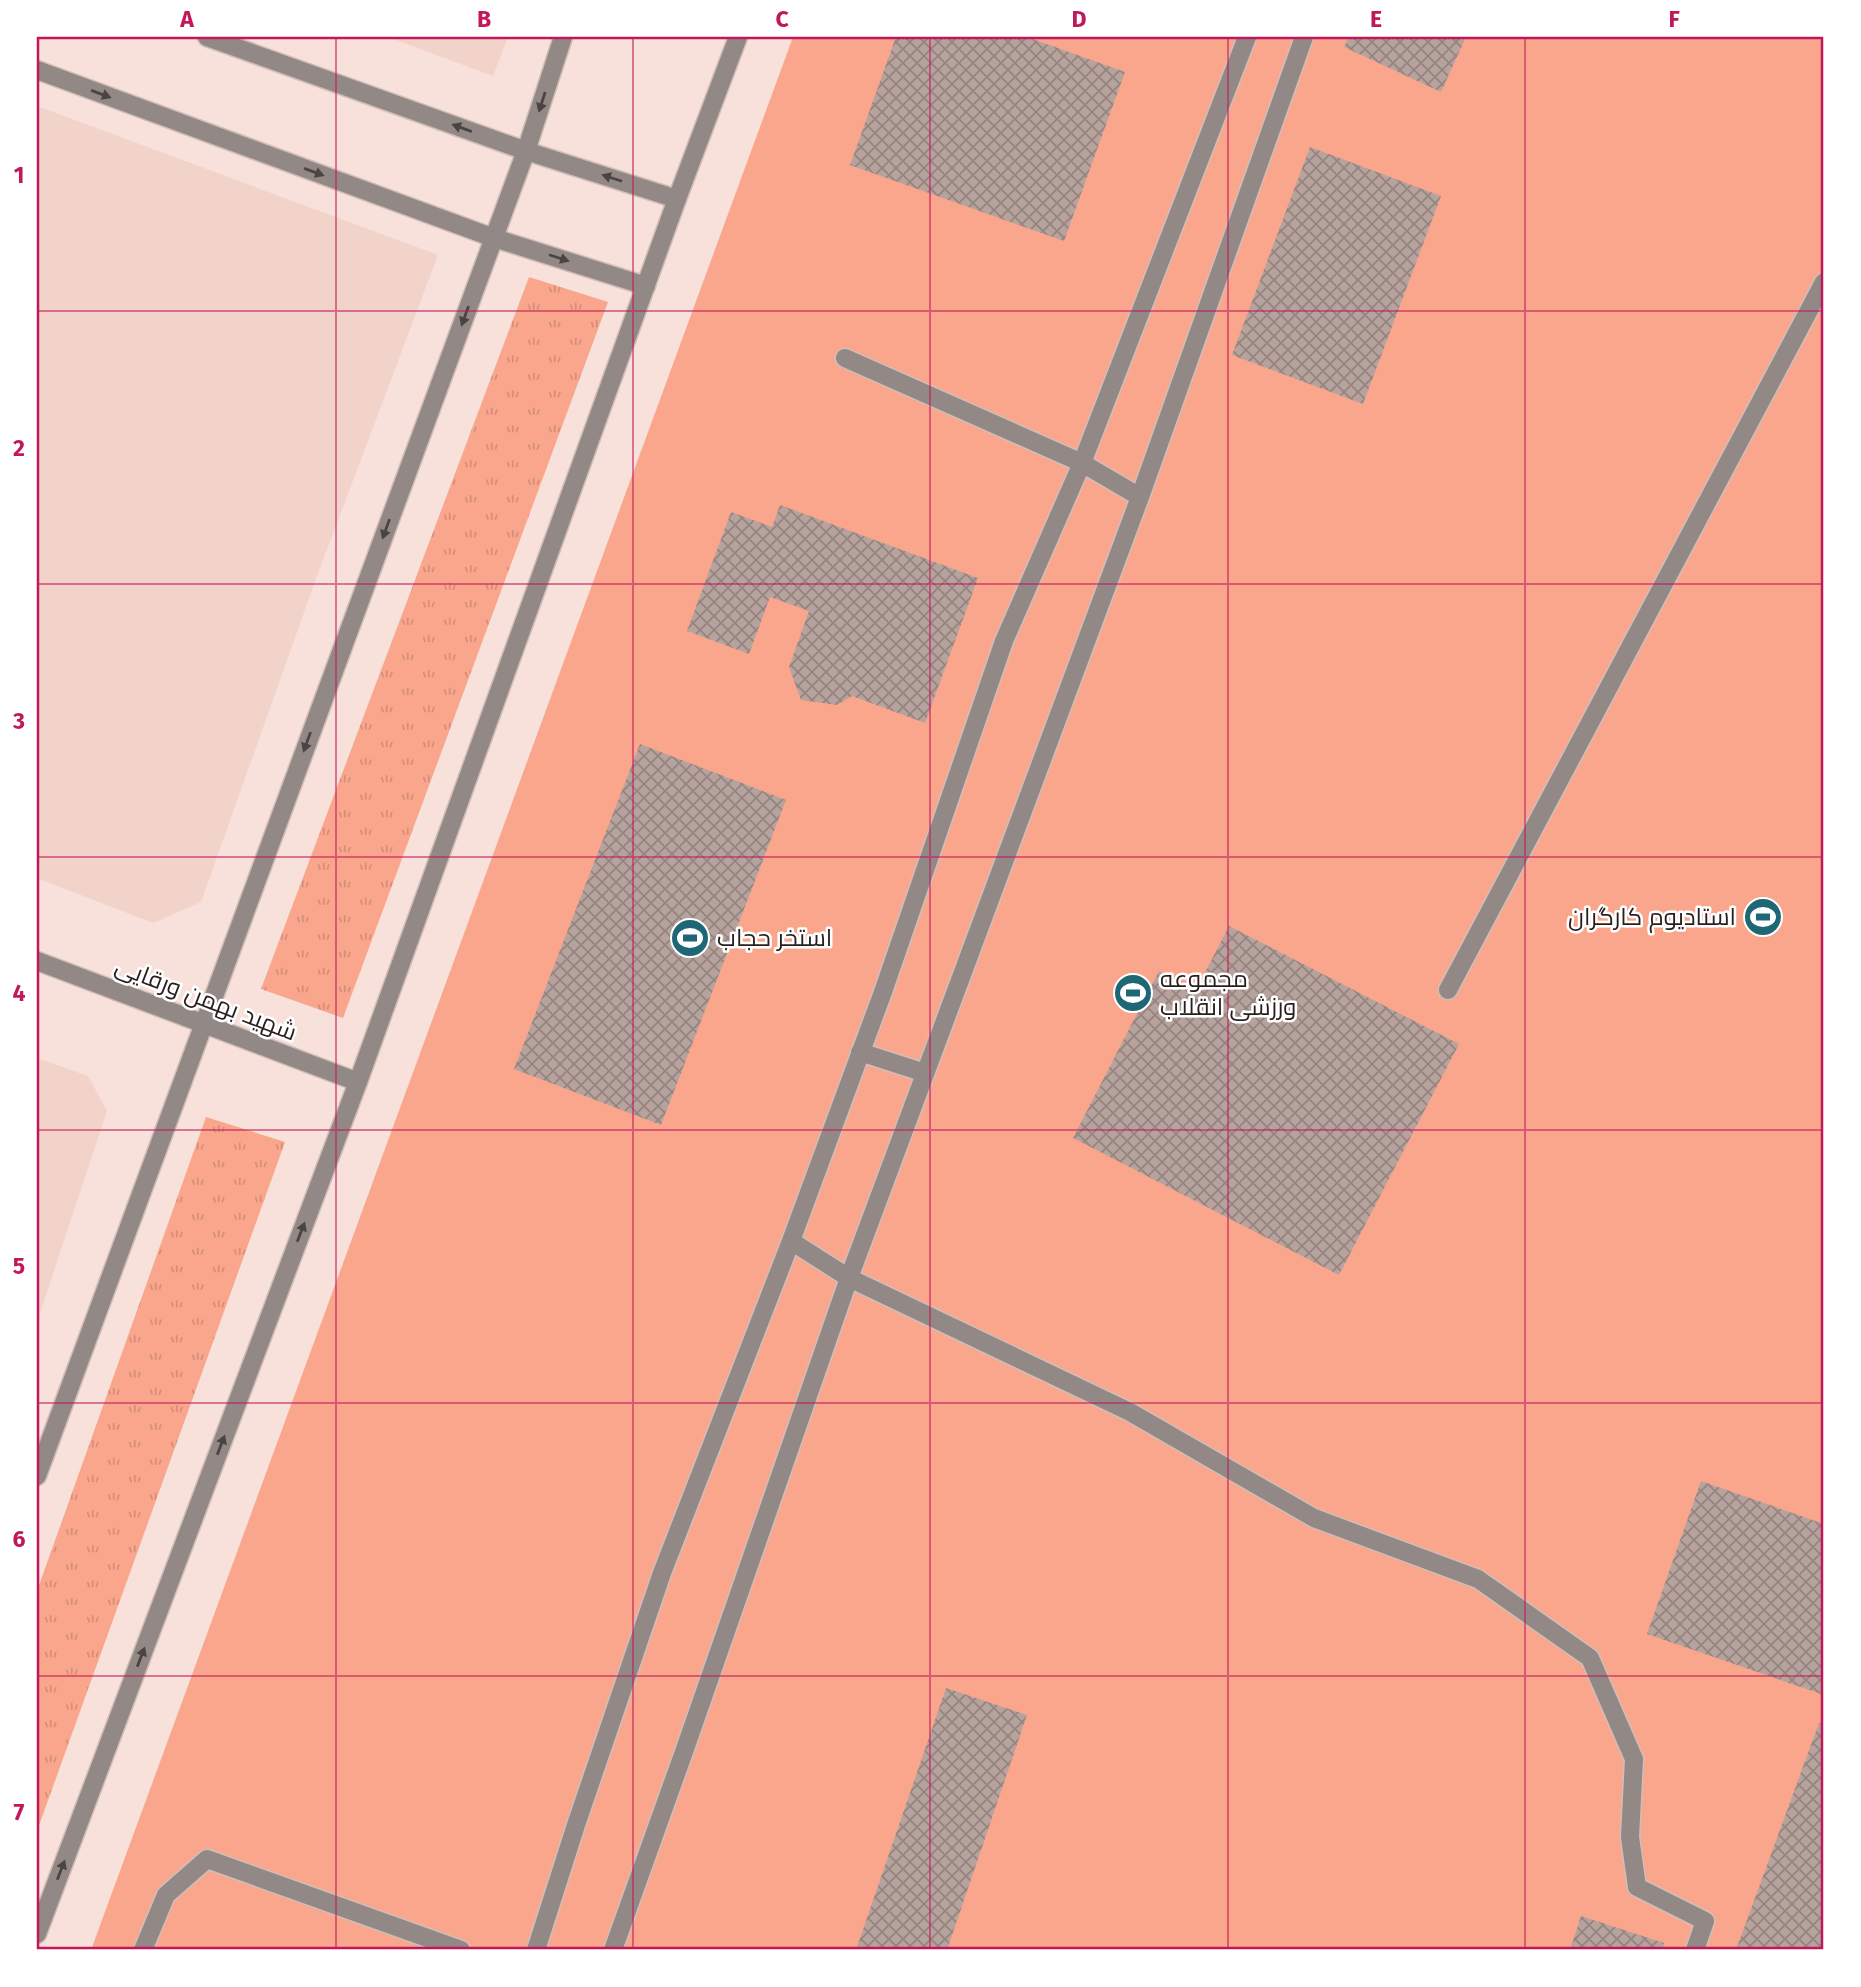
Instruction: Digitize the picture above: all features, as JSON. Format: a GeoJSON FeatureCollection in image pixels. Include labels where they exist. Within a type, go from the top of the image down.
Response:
{"type":"FeatureCollection","features":[{"type":"Feature","properties":{"kind":"street"},"geometry":{"type":"LineString","coordinates":[[207,37],[526,151],[677,199]]}},
{"type":"Feature","properties":{"kind":"street"},"geometry":{"type":"LineString","coordinates":[[37,1476],[526,151],[563,37]]}},
{"type":"Feature","properties":{"kind":"street"},"geometry":{"type":"LineString","coordinates":[[37,1934],[358,1082],[738,37]]}},
{"type":"Feature","properties":{"kind":"street"},"geometry":{"type":"LineString","coordinates":[[536,1950],[662,1573],[791,1241],[1004,641],[1082,463],[1247,37]]}},
{"type":"Feature","properties":{"kind":"street"},"geometry":{"type":"LineString","coordinates":[[613,1950],[849,1278],[1140,497],[1304,37]]}},
{"type":"Feature","properties":{"kind":"street"},"geometry":{"type":"LineString","coordinates":[[37,70],[494,238],[646,286]]}},
{"type":"Feature","properties":{"kind":"street"},"geometry":{"type":"LineString","coordinates":[[1448,990],[1824,282]]}},
{"type":"Feature","properties":{"kind":"street"},"geometry":{"type":"LineString","coordinates":[[845,358],[1082,463],[1140,497]]}},
{"type":"Feature","properties":{"kind":"street","name":"شهید بهمن ورقایی"},"geometry":{"type":"LineString","coordinates":[[37,961],[358,1082]]}},
{"type":"Feature","properties":{"kind":"street"},"geometry":{"type":"LineString","coordinates":[[860,1052],[925,1073]]}},
{"type":"Feature","properties":{"kind":"street"},"geometry":{"type":"LineString","coordinates":[[791,1241],[849,1278],[1130,1412],[1314,1518],[1478,1579],[1590,1658],[1634,1759],[1630,1837],[1637,1887],[1705,1921],[1695,1950]]}},
{"type":"Feature","properties":{"kind":"street"},"geometry":{"type":"LineString","coordinates":[[143,1950],[166,1895],[207,1859],[461,1950]]}},
{"type":"Feature","properties":{"kind":"shaded area"},"geometry":{"type":"Polygon","coordinates":[[[388,37],[508,37],[493,76],[388,37]]]}},
{"type":"Feature","properties":{"kind":"shaded area"},"geometry":{"type":"Polygon","coordinates":[[[37,106],[438,255],[317,576],[201,902],[153,923],[37,878],[37,106]]]}},
{"type":"Feature","properties":{"kind":"shaded area"},"geometry":{"type":"Polygon","coordinates":[[[37,1058],[88,1076],[107,1111],[37,1322],[37,1058]]]}},
{"type":"Feature","properties":{"kind":"green space","name":"مجموعه ورزشی انقلاب"},"geometry":{"type":"Polygon","coordinates":[[[793,37],[1824,37],[1824,1950],[91,1950],[793,37]]]}},
{"type":"Feature","properties":{"kind":"green space"},"geometry":{"type":"Polygon","coordinates":[[[529,277],[608,302],[343,1018],[261,989],[529,277]]]}},
{"type":"Feature","properties":{"kind":"green space"},"geometry":{"type":"Polygon","coordinates":[[[206,1117],[285,1142],[37,1831],[37,1591],[206,1117]]]}},
{"type":"Feature","properties":{"kind":"building"},"geometry":{"type":"Polygon","coordinates":[[[896,37],[1027,37],[1125,72],[1064,241],[850,165],[896,37]]]}},
{"type":"Feature","properties":{"kind":"building"},"geometry":{"type":"Polygon","coordinates":[[[1349,37],[1466,37],[1441,92],[1344,47],[1349,37]]]}},
{"type":"Feature","properties":{"kind":"building"},"geometry":{"type":"Polygon","coordinates":[[[1310,147],[1441,196],[1363,404],[1232,355],[1310,147]]]}},
{"type":"Feature","properties":{"kind":"building"},"geometry":{"type":"Polygon","coordinates":[[[780,505],[978,578],[925,723],[852,696],[837,705],[801,700],[789,667],[809,611],[770,597],[749,654],[687,631],[731,512],[772,527],[780,505]]]}},
{"type":"Feature","properties":{"kind":"building"},"geometry":{"type":"Polygon","coordinates":[[[640,744],[786,800],[661,1125],[514,1069],[640,744]]]}},
{"type":"Feature","properties":{"kind":"building"},"geometry":{"type":"Polygon","coordinates":[[[1229,926],[1459,1044],[1339,1275],[1073,1138],[1159,971],[1196,990],[1229,926]]]}},
{"type":"Feature","properties":{"kind":"building"},"geometry":{"type":"Polygon","coordinates":[[[1701,1481],[1824,1524],[1824,1695],[1647,1634],[1701,1481]]]}},
{"type":"Feature","properties":{"kind":"building"},"geometry":{"type":"Polygon","coordinates":[[[946,1688],[1027,1715],[947,1950],[856,1950],[946,1688]]]}},
{"type":"Feature","properties":{"kind":"building"},"geometry":{"type":"Polygon","coordinates":[[[1819,1723],[1824,1725],[1824,1950],[1736,1950],[1819,1723]]]}},
{"type":"Feature","properties":{"kind":"building"},"geometry":{"type":"Polygon","coordinates":[[[1581,1916],[1664,1943],[1662,1950],[1570,1950],[1581,1916]]]}},
{"type":"Feature","properties":{"kind":"place","name":"استادیوم کارگران"},"geometry":{"type":"Point","coordinates":[1763,917]}},
{"type":"Feature","properties":{"kind":"place","name":"استخر حجاب"},"geometry":{"type":"Point","coordinates":[690,938]}},
{"type":"Feature","properties":{"kind":"place","name":"مجموعه ورزشی انقلاب"},"geometry":{"type":"Point","coordinates":[1133,993]}}]}
